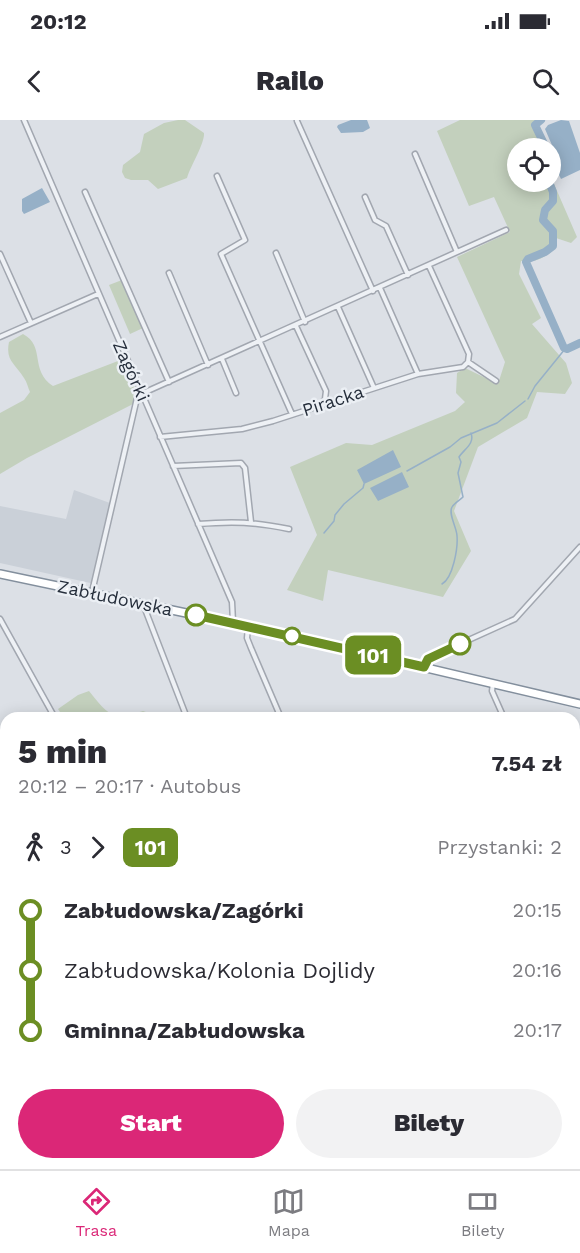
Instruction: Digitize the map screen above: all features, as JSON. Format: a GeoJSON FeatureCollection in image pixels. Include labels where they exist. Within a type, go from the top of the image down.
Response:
{"type":"FeatureCollection","features":[{"type":"Feature","properties":{"kind":"highway","name":"Zabłudowska"},"geometry":{"type":"LineString","coordinates":[[0,574],[248,626],[580,704]]}},
{"type":"Feature","properties":{"kind":"street","name":"Zagórki"},"geometry":{"type":"LineString","coordinates":[[24,120],[232,602],[232,623]]}},
{"type":"Feature","properties":{"kind":"street"},"geometry":{"type":"LineString","coordinates":[[297,121],[373,291]]}},
{"type":"Feature","properties":{"kind":"street"},"geometry":{"type":"LineString","coordinates":[[416,154],[457,252]]}},
{"type":"Feature","properties":{"kind":"street"},"geometry":{"type":"LineString","coordinates":[[217,176],[245,240],[221,254],[292,414]]}},
{"type":"Feature","properties":{"kind":"street"},"geometry":{"type":"LineString","coordinates":[[85,192],[169,382]]}},
{"type":"Feature","properties":{"kind":"street"},"geometry":{"type":"LineString","coordinates":[[365,197],[375,220],[386,226],[408,275]]}},
{"type":"Feature","properties":{"kind":"street"},"geometry":{"type":"LineString","coordinates":[[92,592],[137,398],[141,394],[506,230]]}},
{"type":"Feature","properties":{"kind":"street"},"geometry":{"type":"LineString","coordinates":[[0,254],[31,323]]}},
{"type":"Feature","properties":{"kind":"street"},"geometry":{"type":"LineString","coordinates":[[276,254],[305,322]]}},
{"type":"Feature","properties":{"kind":"street"},"geometry":{"type":"LineString","coordinates":[[429,266],[468,350],[470,358],[468,362],[496,381]]}},
{"type":"Feature","properties":{"kind":"street"},"geometry":{"type":"LineString","coordinates":[[169,273],[208,365]]}},
{"type":"Feature","properties":{"kind":"street"},"geometry":{"type":"LineString","coordinates":[[380,288],[418,374]]}},
{"type":"Feature","properties":{"kind":"street"},"geometry":{"type":"LineString","coordinates":[[0,337],[98,294]]}},
{"type":"Feature","properties":{"kind":"street"},"geometry":{"type":"LineString","coordinates":[[338,307],[374,388]]}},
{"type":"Feature","properties":{"kind":"street"},"geometry":{"type":"LineString","coordinates":[[296,326],[326,391],[326,399],[321,405]]}},
{"type":"Feature","properties":{"kind":"street"},"geometry":{"type":"LineString","coordinates":[[222,359],[236,393]]}},
{"type":"Feature","properties":{"kind":"street","name":"Piracka"},"geometry":{"type":"LineString","coordinates":[[160,437],[242,429],[418,374],[459,368],[468,362]]}},
{"type":"Feature","properties":{"kind":"street"},"geometry":{"type":"LineString","coordinates":[[173,466],[241,463],[245,468],[251,522]]}},
{"type":"Feature","properties":{"kind":"street"},"geometry":{"type":"LineString","coordinates":[[198,525],[226,521],[251,522],[289,529]]}},
{"type":"Feature","properties":{"kind":"street"},"geometry":{"type":"LineString","coordinates":[[424,667],[426,660],[431,657],[515,619],[580,547]]}},
{"type":"Feature","properties":{"kind":"street"},"geometry":{"type":"LineString","coordinates":[[143,603],[184,712]]}},
{"type":"Feature","properties":{"kind":"street"},"geometry":{"type":"LineString","coordinates":[[0,619],[52,712]]}},
{"type":"Feature","properties":{"kind":"street"},"geometry":{"type":"LineString","coordinates":[[248,626],[251,648],[278,712]]}},
{"type":"Feature","properties":{"kind":"street"},"geometry":{"type":"LineString","coordinates":[[493,682],[492,691],[501,712]]}},
{"type":"Feature","properties":{"kind":"shaded area"},"geometry":{"type":"Polygon","coordinates":[[[74,490],[110,503],[95,584],[0,563],[0,506],[66,519],[74,490]]]}},
{"type":"Feature","properties":{"kind":"green space"},"geometry":{"type":"Polygon","coordinates":[[[185,120],[204,133],[187,178],[158,189],[148,180],[125,178],[122,172],[123,165],[140,152],[144,134],[164,123],[185,120]]]}},
{"type":"Feature","properties":{"kind":"green space"},"geometry":{"type":"Polygon","coordinates":[[[460,120],[541,120],[536,123],[543,138],[507,138],[507,192],[558,192],[577,237],[571,243],[556,238],[555,249],[548,255],[535,261],[521,261],[519,274],[541,318],[532,324],[566,363],[572,383],[565,394],[537,392],[527,418],[478,447],[454,511],[471,551],[443,597],[328,570],[323,601],[287,590],[317,535],[290,467],[346,443],[372,445],[455,411],[465,402],[456,393],[457,373],[465,368],[498,384],[505,362],[457,257],[510,232],[494,197],[469,206],[437,131],[460,120]]]}},
{"type":"Feature","properties":{"kind":"green space"},"geometry":{"type":"Polygon","coordinates":[[[122,280],[143,328],[130,334],[109,285],[122,280]]]}},
{"type":"Feature","properties":{"kind":"green space"},"geometry":{"type":"Polygon","coordinates":[[[23,334],[34,345],[41,373],[53,386],[118,361],[132,380],[135,403],[0,474],[0,413],[24,400],[30,392],[10,358],[8,348],[9,342],[23,334]]]}},
{"type":"Feature","properties":{"kind":"green space"},"geometry":{"type":"Polygon","coordinates":[[[89,691],[108,712],[60,712],[58,709],[78,695],[89,691]]]}},
{"type":"Feature","properties":{"kind":"water"},"geometry":{"type":"Polygon","coordinates":[[[351,120],[367,120],[370,128],[363,132],[341,133],[338,125],[351,120]]]}},
{"type":"Feature","properties":{"kind":"water"},"geometry":{"type":"Polygon","coordinates":[[[561,120],[569,121],[580,153],[580,170],[561,179],[561,138],[549,138],[545,129],[548,125],[561,120]]]}},
{"type":"Feature","properties":{"kind":"water"},"geometry":{"type":"Polygon","coordinates":[[[42,188],[50,202],[24,214],[22,199],[42,188]]]}},
{"type":"Feature","properties":{"kind":"water"},"geometry":{"type":"Polygon","coordinates":[[[393,450],[401,467],[364,484],[357,470],[393,450]]]}},
{"type":"Feature","properties":{"kind":"water"},"geometry":{"type":"Polygon","coordinates":[[[402,472],[409,487],[378,501],[370,488],[402,472]]]}},
{"type":"Feature","properties":{"kind":"waterway"},"geometry":{"type":"LineString","coordinates":[[541,120],[535,125],[541,138]]}},
{"type":"Feature","properties":{"kind":"waterway"},"geometry":{"type":"LineString","coordinates":[[553,192],[553,201],[545,210],[543,220],[553,231],[553,246],[526,262],[564,348],[567,349],[580,343]]}},
{"type":"Feature","properties":{"kind":"waterway"},"geometry":{"type":"LineString","coordinates":[[528,399],[535,386],[565,349]]}},
{"type":"Feature","properties":{"kind":"waterway"},"geometry":{"type":"LineString","coordinates":[[407,471],[450,447],[461,438],[497,423],[525,401]]}},
{"type":"Feature","properties":{"kind":"waterway"},"geometry":{"type":"LineString","coordinates":[[442,584],[449,576],[456,555],[457,536],[451,510],[454,504],[463,497],[458,473],[461,462],[459,457],[472,440],[471,433]]}},
{"type":"Feature","properties":{"kind":"waterway"},"geometry":{"type":"LineString","coordinates":[[324,533],[334,521],[335,515],[363,488],[364,484]]}},
{"type":"Feature","properties":{"kind":"bus line","name":"101"},"geometry":{"type":"LineString","coordinates":[[196,615],[424,667],[431,657],[460,644]]}}]}
